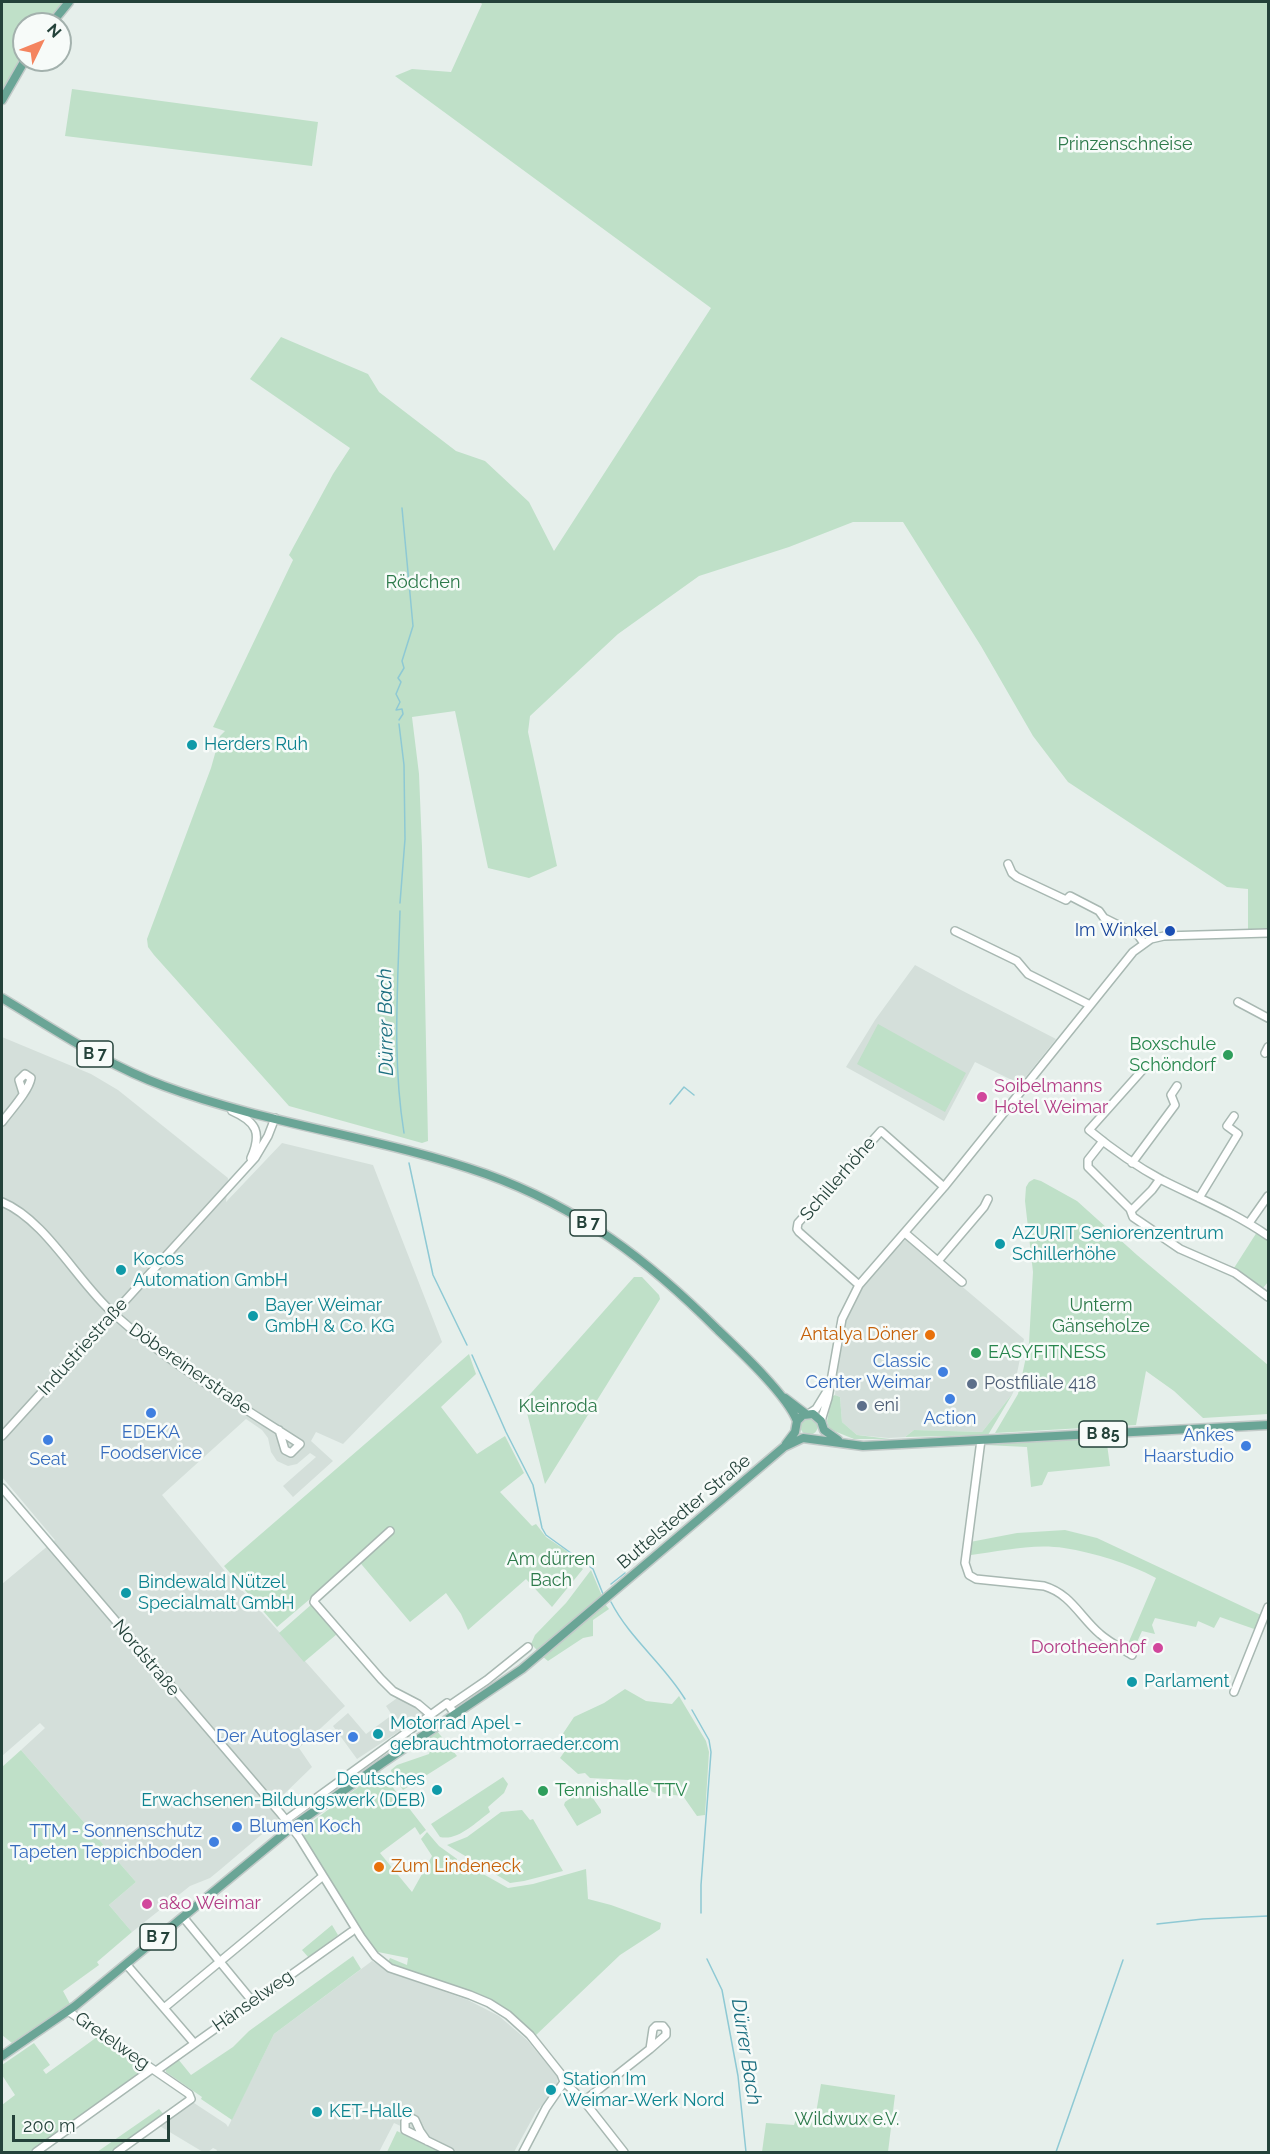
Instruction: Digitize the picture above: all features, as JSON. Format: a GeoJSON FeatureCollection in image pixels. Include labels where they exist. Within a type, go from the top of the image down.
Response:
{"type":"FeatureCollection","features":[{"type":"Feature","properties":{"kind":"main road"},"geometry":{"type":"LineString","coordinates":[[2,100],[18,72]]}},
{"type":"Feature","properties":{"kind":"main road","name":"B 7"},"geometry":{"type":"LineString","coordinates":[[2,998],[114,1064],[163,1086],[211,1102],[448,1162],[486,1174],[580,1218],[630,1251],[669,1282],[730,1341],[779,1394],[797,1425],[784,1447]]}},
{"type":"Feature","properties":{"kind":"main road","name":"B 7"},"geometry":{"type":"LineString","coordinates":[[779,1394],[808,1413]]}},
{"type":"Feature","properties":{"kind":"main road"},"geometry":{"type":"LineString","coordinates":[[821,1424],[819,1435],[814,1438],[803,1438],[797,1425],[808,1413],[816,1416],[821,1424],[826,1433],[844,1443]]}},
{"type":"Feature","properties":{"kind":"main road","name":"B 85"},"geometry":{"type":"LineString","coordinates":[[814,1438],[863,1446],[1269,1425]]}},
{"type":"Feature","properties":{"kind":"main road","name":"B 7"},"geometry":{"type":"LineString","coordinates":[[784,1447],[803,1438]]}},
{"type":"Feature","properties":{"kind":"main road","name":"Buttelstedter Straße"},"geometry":{"type":"LineString","coordinates":[[2,2056],[68,2011],[183,1917],[289,1824],[501,1684],[543,1652],[784,1447]]}},
{"type":"Feature","properties":{"kind":"street"},"geometry":{"type":"LineString","coordinates":[[1008,864],[1012,873],[1017,877],[1066,900],[1070,896],[1099,911],[1104,918],[1138,935],[1143,942]]}},
{"type":"Feature","properties":{"kind":"street"},"geometry":{"type":"LineString","coordinates":[[955,931],[1017,961],[1028,974],[1090,1005]]}},
{"type":"Feature","properties":{"kind":"street"},"geometry":{"type":"LineString","coordinates":[[821,1424],[842,1319],[859,1285],[944,1187],[1129,957],[1143,942],[1167,935],[1269,933]]}},
{"type":"Feature","properties":{"kind":"street"},"geometry":{"type":"LineString","coordinates":[[1238,1002],[1269,1018]]}},
{"type":"Feature","properties":{"kind":"street"},"geometry":{"type":"LineString","coordinates":[[1147,1065],[1089,1130],[1132,1162],[1160,1179],[1250,1223],[1269,1236]]}},
{"type":"Feature","properties":{"kind":"street"},"geometry":{"type":"LineString","coordinates":[[1132,1162],[1175,1104],[1171,1095],[1177,1086]]}},
{"type":"Feature","properties":{"kind":"street"},"geometry":{"type":"LineString","coordinates":[[2,1122],[23,1093]]}},
{"type":"Feature","properties":{"kind":"street"},"geometry":{"type":"LineString","coordinates":[[211,1102],[247,1118],[255,1128],[258,1137],[256,1148],[248,1166]]}},
{"type":"Feature","properties":{"kind":"street"},"geometry":{"type":"LineString","coordinates":[[1199,1198],[1238,1134],[1227,1126],[1234,1116]]}},
{"type":"Feature","properties":{"kind":"street","name":"Industriestraße"},"geometry":{"type":"LineString","coordinates":[[2,1436],[248,1166],[264,1144],[275,1118]]}},
{"type":"Feature","properties":{"kind":"street","name":"Schillerhöhe"},"geometry":{"type":"LineString","coordinates":[[859,1285],[799,1232],[798,1223],[881,1131],[944,1187]]}},
{"type":"Feature","properties":{"kind":"street"},"geometry":{"type":"LineString","coordinates":[[1103,1141],[1088,1160],[1088,1167],[1131,1211],[1133,1217],[1160,1237],[1190,1254],[1226,1268],[1267,1294]]}},
{"type":"Feature","properties":{"kind":"street"},"geometry":{"type":"LineString","coordinates":[[1131,1211],[1160,1179]]}},
{"type":"Feature","properties":{"kind":"street"},"geometry":{"type":"LineString","coordinates":[[1250,1223],[1269,1196]]}},
{"type":"Feature","properties":{"kind":"street"},"geometry":{"type":"LineString","coordinates":[[938,1261],[984,1207],[988,1199]]}},
{"type":"Feature","properties":{"kind":"street","name":"Döbereinerstraße"},"geometry":{"type":"LineString","coordinates":[[2,1203],[26,1217],[113,1313],[142,1338],[300,1444],[294,1451],[287,1452],[284,1449],[279,1430]]}},
{"type":"Feature","properties":{"kind":"street"},"geometry":{"type":"LineString","coordinates":[[905,1233],[962,1282]]}},
{"type":"Feature","properties":{"kind":"street"},"geometry":{"type":"LineString","coordinates":[[808,1413],[816,1409],[828,1389]]}},
{"type":"Feature","properties":{"kind":"street"},"geometry":{"type":"LineString","coordinates":[[981,1440],[965,1563],[967,1572],[976,1579],[1054,1589],[1070,1600],[1101,1635],[1132,1655]]}},
{"type":"Feature","properties":{"kind":"street","name":"Nordstraße"},"geometry":{"type":"LineString","coordinates":[[2,1488],[289,1824],[375,1956],[390,1968],[470,1995],[508,2015],[530,2035],[561,2074],[564,2082],[584,2101],[624,2152]]}},
{"type":"Feature","properties":{"kind":"street"},"geometry":{"type":"LineString","coordinates":[[390,1530],[314,1602],[381,1679],[393,1690],[418,1704],[430,1714]]}},
{"type":"Feature","properties":{"kind":"street"},"geometry":{"type":"LineString","coordinates":[[1234,1692],[1269,1607]]}},
{"type":"Feature","properties":{"kind":"street"},"geometry":{"type":"LineString","coordinates":[[449,1706],[487,1680],[528,1647]]}},
{"type":"Feature","properties":{"kind":"street"},"geometry":{"type":"LineString","coordinates":[[289,1824],[298,1810],[430,1714],[447,1703],[455,1714]]}},
{"type":"Feature","properties":{"kind":"street"},"geometry":{"type":"LineString","coordinates":[[164,2008],[219,1960],[323,1876]]}},
{"type":"Feature","properties":{"kind":"street"},"geometry":{"type":"LineString","coordinates":[[183,1917],[253,2002]]}},
{"type":"Feature","properties":{"kind":"street","name":"Hänselweg"},"geometry":{"type":"LineString","coordinates":[[36,2152],[351,1932]]}},
{"type":"Feature","properties":{"kind":"street"},"geometry":{"type":"LineString","coordinates":[[126,1964],[194,2043]]}},
{"type":"Feature","properties":{"kind":"street","name":"Gretelweg"},"geometry":{"type":"LineString","coordinates":[[68,2011],[189,2094],[191,2099],[117,2152]]}},
{"type":"Feature","properties":{"kind":"street"},"geometry":{"type":"LineString","coordinates":[[584,2101],[650,2049]]}},
{"type":"Feature","properties":{"kind":"street"},"geometry":{"type":"LineString","coordinates":[[523,2152],[546,2108],[564,2082]]}},
{"type":"Feature","properties":{"kind":"street"},"geometry":{"type":"LineString","coordinates":[[427,2141],[450,2152]]}},
{"type":"Feature","properties":{"kind":"shaded area"},"geometry":{"type":"Polygon","coordinates":[[[915,965],[1056,1039],[1020,1084],[975,1062],[944,1121],[846,1067],[875,1020],[915,965]]]}},
{"type":"Feature","properties":{"kind":"shaded area"},"geometry":{"type":"Polygon","coordinates":[[[2,1037],[91,1074],[118,1090],[228,1178],[226,1202],[282,1143],[373,1165],[442,1342],[343,1444],[316,1432],[311,1441],[333,1461],[293,1497],[283,1486],[316,1457],[310,1453],[297,1464],[288,1466],[277,1461],[271,1452],[268,1438],[262,1430],[246,1419],[162,1495],[224,1570],[345,1706],[299,1748],[312,1767],[276,1802],[260,1783],[254,1787],[281,1818],[210,1878],[190,1886],[132,1932],[109,1905],[136,1882],[21,1750],[45,1728],[40,1723],[2,1756],[2,1584],[55,1540],[2,1477],[2,1037]]]}},
{"type":"Feature","properties":{"kind":"shaded area"},"geometry":{"type":"Polygon","coordinates":[[[906,1239],[1024,1339],[1013,1393],[982,1432],[914,1430],[905,1437],[889,1438],[857,1435],[842,1422],[840,1397],[835,1395],[841,1336],[847,1317],[856,1297],[872,1274],[906,1239]]]}},
{"type":"Feature","properties":{"kind":"shaded area"},"geometry":{"type":"Polygon","coordinates":[[[400,1696],[427,1713],[357,1759],[333,1726],[348,1713],[366,1734],[392,1715],[386,1706],[400,1696]]]}},
{"type":"Feature","properties":{"kind":"shaded area"},"geometry":{"type":"Polygon","coordinates":[[[372,1961],[391,1973],[468,2000],[499,2016],[527,2040],[557,2076],[558,2086],[536,2112],[514,2152],[458,2152],[394,2123],[379,2152],[216,2152],[217,2150],[213,2148],[208,2152],[203,2152],[158,2125],[191,2101],[228,2127],[274,2034],[372,1961]]]}},
{"type":"Feature","properties":{"kind":"green space"},"geometry":{"type":"Polygon","coordinates":[[[2,2],[65,2],[56,12],[12,12],[12,72],[14,72],[2,93],[2,2]]]}},
{"type":"Feature","properties":{"kind":"green space"},"geometry":{"type":"Polygon","coordinates":[[[480,2],[1268,2],[1268,929],[1248,929],[1248,889],[1227,887],[1068,782],[1033,736],[981,646],[903,522],[853,522],[789,547],[699,576],[618,634],[530,716],[528,732],[557,866],[529,878],[488,868],[455,711],[412,717],[419,774],[422,847],[428,1141],[422,1143],[289,1106],[154,955],[148,947],[147,939],[211,768],[220,736],[225,731],[213,727],[293,560],[289,555],[333,474],[350,448],[250,379],[281,337],[368,374],[379,392],[456,451],[485,461],[529,502],[554,551],[711,308],[395,76],[412,69],[451,72],[482,4],[480,2]]]}},
{"type":"Feature","properties":{"kind":"green space"},"geometry":{"type":"Polygon","coordinates":[[[72,89],[318,122],[312,166],[65,136],[72,89]]]}},
{"type":"Feature","properties":{"kind":"green space"},"geometry":{"type":"Polygon","coordinates":[[[878,1024],[966,1073],[945,1112],[857,1064],[878,1024]]]}},
{"type":"Feature","properties":{"kind":"green space","name":"Unterm Gänseholze"},"geometry":{"type":"Polygon","coordinates":[[[1034,1179],[1077,1201],[1137,1255],[1268,1365],[1268,1414],[1203,1418],[1174,1391],[1146,1371],[1136,1425],[995,1433],[1018,1394],[1029,1343],[1033,1272],[1025,1201],[1026,1187],[1034,1179]]]}},
{"type":"Feature","properties":{"kind":"green space"},"geometry":{"type":"Polygon","coordinates":[[[1257,1232],[1268,1241],[1268,1282],[1263,1288],[1234,1268],[1257,1232]]]}},
{"type":"Feature","properties":{"kind":"green space","name":"Kleinroda"},"geometry":{"type":"Polygon","coordinates":[[[634,1277],[642,1277],[660,1299],[545,1484],[524,1401],[634,1277]]]}},
{"type":"Feature","properties":{"kind":"green space","name":"Am dürren Bach"},"geometry":{"type":"Polygon","coordinates":[[[469,1354],[476,1374],[441,1407],[477,1454],[505,1436],[524,1473],[500,1492],[532,1526],[536,1524],[546,1537],[580,1560],[583,1564],[580,1566],[583,1569],[552,1607],[526,1579],[468,1630],[461,1614],[446,1593],[410,1622],[357,1559],[277,1627],[224,1566],[469,1354]]]}},
{"type":"Feature","properties":{"kind":"green space"},"geometry":{"type":"Polygon","coordinates":[[[1013,1393],[988,1435],[905,1437],[914,1430],[982,1432],[1013,1393]]]}},
{"type":"Feature","properties":{"kind":"green space"},"geometry":{"type":"Polygon","coordinates":[[[835,1395],[840,1397],[842,1422],[857,1435],[890,1439],[854,1439],[829,1429],[827,1421],[830,1407],[828,1406],[831,1397],[835,1395]]]}},
{"type":"Feature","properties":{"kind":"green space"},"geometry":{"type":"Polygon","coordinates":[[[809,1417],[815,1420],[818,1426],[815,1432],[809,1435],[803,1432],[800,1426],[803,1420],[809,1417]]]}},
{"type":"Feature","properties":{"kind":"green space"},"geometry":{"type":"Polygon","coordinates":[[[1106,1437],[1110,1466],[1048,1472],[1042,1485],[1031,1487],[1027,1447],[985,1445],[987,1443],[1106,1437]]]}},
{"type":"Feature","properties":{"kind":"green space"},"geometry":{"type":"Polygon","coordinates":[[[1065,1530],[1097,1538],[1263,1616],[1257,1630],[1220,1617],[1214,1628],[1198,1621],[1196,1627],[1155,1618],[1152,1625],[1155,1634],[1142,1631],[1134,1649],[1131,1649],[1127,1646],[1156,1578],[1111,1559],[1064,1548],[1029,1547],[971,1555],[970,1542],[1017,1533],[1065,1530]]]}},
{"type":"Feature","properties":{"kind":"green space"},"geometry":{"type":"Polygon","coordinates":[[[591,1570],[602,1596],[538,1651],[531,1644],[535,1635],[566,1603],[591,1570]]]}},
{"type":"Feature","properties":{"kind":"green space"},"geometry":{"type":"Polygon","coordinates":[[[312,1604],[337,1634],[304,1662],[279,1633],[312,1604]]]}},
{"type":"Feature","properties":{"kind":"green space"},"geometry":{"type":"Polygon","coordinates":[[[605,1604],[609,1609],[593,1620],[593,1636],[583,1638],[548,1661],[542,1656],[605,1604]]]}},
{"type":"Feature","properties":{"kind":"green space"},"geometry":{"type":"Polygon","coordinates":[[[625,1689],[646,1701],[672,1704],[679,1696],[706,1741],[709,1752],[705,1815],[697,1816],[683,1796],[655,1793],[629,1780],[590,1778],[585,1773],[578,1774],[560,1758],[567,1748],[566,1739],[562,1735],[574,1717],[604,1703],[625,1689]]]}},
{"type":"Feature","properties":{"kind":"green space"},"geometry":{"type":"Polygon","coordinates":[[[437,1731],[457,1756],[403,1790],[391,1770],[397,1765],[429,1754],[432,1745],[428,1737],[437,1731]]]}},
{"type":"Feature","properties":{"kind":"green space"},"geometry":{"type":"Polygon","coordinates":[[[21,1750],[136,1882],[109,1905],[132,1932],[97,1962],[99,1965],[63,1991],[70,2004],[12,2043],[2,2035],[2,1767],[21,1750]]]}},
{"type":"Feature","properties":{"kind":"green space"},"geometry":{"type":"Polygon","coordinates":[[[380,1771],[426,1830],[420,1835],[415,1827],[380,1853],[412,1892],[432,1856],[421,1839],[427,1832],[439,1846],[457,1859],[456,1868],[460,1861],[508,1888],[533,1884],[586,1869],[588,1899],[661,1923],[660,1929],[620,1955],[535,2036],[470,1992],[388,1962],[390,1958],[407,1965],[408,1958],[378,1952],[371,1945],[304,1837],[305,1827],[380,1771]]]}},
{"type":"Feature","properties":{"kind":"green space"},"geometry":{"type":"Polygon","coordinates":[[[503,1777],[508,1784],[504,1793],[488,1807],[490,1812],[460,1834],[447,1838],[440,1837],[431,1824],[503,1777]]]}},
{"type":"Feature","properties":{"kind":"green space"},"geometry":{"type":"Polygon","coordinates":[[[586,1788],[601,1813],[577,1826],[564,1805],[586,1788]]]}},
{"type":"Feature","properties":{"kind":"green space"},"geometry":{"type":"Polygon","coordinates":[[[522,1810],[530,1820],[533,1819],[563,1871],[510,1883],[447,1845],[467,1837],[501,1812],[522,1810]]]}},
{"type":"Feature","properties":{"kind":"green space"},"geometry":{"type":"Polygon","coordinates":[[[332,1925],[338,1935],[309,1958],[302,1950],[332,1925]]]}},
{"type":"Feature","properties":{"kind":"green space"},"geometry":{"type":"Polygon","coordinates":[[[353,1956],[361,1969],[274,2034],[232,2120],[166,2072],[166,2068],[178,2059],[191,2075],[233,2047],[249,2031],[353,1956]]]}},
{"type":"Feature","properties":{"kind":"green space"},"geometry":{"type":"Polygon","coordinates":[[[97,2037],[144,2070],[29,2152],[2,2152],[2,2105],[15,2095],[2,2075],[2,2065],[34,2043],[50,2065],[43,2070],[46,2074],[97,2037]]]}},
{"type":"Feature","properties":{"kind":"green space","name":"Wildwux e.V."},"geometry":{"type":"Polygon","coordinates":[[[821,2084],[895,2095],[888,2152],[762,2152],[766,2123],[794,2125],[798,2113],[816,2113],[821,2084]]]}},
{"type":"Feature","properties":{"kind":"green space"},"geometry":{"type":"Polygon","coordinates":[[[159,2109],[166,2117],[117,2152],[97,2152],[159,2109]]]}},
{"type":"Feature","properties":{"kind":"green space"},"geometry":{"type":"Polygon","coordinates":[[[397,2131],[439,2152],[387,2152],[397,2131]]]}},
{"type":"Feature","properties":{"kind":"waterway","name":"Dürrer Bach"},"geometry":{"type":"LineString","coordinates":[[399,720],[403,714],[402,709],[396,710],[400,702],[396,694],[401,682],[398,678],[404,668],[402,661],[413,626],[402,508]]}},
{"type":"Feature","properties":{"kind":"waterway","name":"Dürrer Bach"},"geometry":{"type":"LineString","coordinates":[[399,724],[404,765],[405,839],[400,903]]}},
{"type":"Feature","properties":{"kind":"waterway","name":"Dürrer Bach"},"geometry":{"type":"LineString","coordinates":[[400,911],[397,1050],[404,1133]]}},
{"type":"Feature","properties":{"kind":"waterway"},"geometry":{"type":"LineString","coordinates":[[670,1104],[684,1087],[694,1095]]}},
{"type":"Feature","properties":{"kind":"waterway","name":"Dürrer Bach"},"geometry":{"type":"LineString","coordinates":[[409,1163],[433,1275],[467,1345]]}},
{"type":"Feature","properties":{"kind":"waterway","name":"Dürrer Bach"},"geometry":{"type":"LineString","coordinates":[[472,1355],[506,1432],[533,1485],[542,1528],[546,1535],[593,1569],[603,1594]]}},
{"type":"Feature","properties":{"kind":"waterway"},"geometry":{"type":"LineString","coordinates":[[611,1584],[625,1573]]}},
{"type":"Feature","properties":{"kind":"waterway","name":"Dürrer Bach"},"geometry":{"type":"LineString","coordinates":[[611,1602],[628,1628],[677,1686],[685,1699]]}},
{"type":"Feature","properties":{"kind":"waterway","name":"Dürrer Bach"},"geometry":{"type":"LineString","coordinates":[[692,1710],[709,1740],[711,1752],[701,1913]]}},
{"type":"Feature","properties":{"kind":"waterway"},"geometry":{"type":"LineString","coordinates":[[1157,1924],[1268,1916]]}},
{"type":"Feature","properties":{"kind":"waterway","name":"Dürrer Bach"},"geometry":{"type":"LineString","coordinates":[[707,1959],[722,1990],[738,2076],[746,2152]]}},
{"type":"Feature","properties":{"kind":"waterway"},"geometry":{"type":"LineString","coordinates":[[1056,2152],[1123,1960]]}},
{"type":"Feature","properties":{"kind":"place","name":"Herders Ruh"},"geometry":{"type":"Point","coordinates":[192,745]}},
{"type":"Feature","properties":{"kind":"place","name":"Im Winkel"},"geometry":{"type":"Point","coordinates":[1170,931]}},
{"type":"Feature","properties":{"kind":"place","name":"Boxschule Schöndorf"},"geometry":{"type":"Point","coordinates":[1228,1055]}},
{"type":"Feature","properties":{"kind":"place","name":"Soibelmanns Hotel Weimar"},"geometry":{"type":"Point","coordinates":[982,1097]}},
{"type":"Feature","properties":{"kind":"place","name":"AZURIT Seniorenzentrum Schillerhöhe"},"geometry":{"type":"Point","coordinates":[1000,1244]}},
{"type":"Feature","properties":{"kind":"place","name":"Kocos Automation GmbH"},"geometry":{"type":"Point","coordinates":[121,1270]}},
{"type":"Feature","properties":{"kind":"place","name":"Bayer Weimar GmbH & Co. KG"},"geometry":{"type":"Point","coordinates":[253,1316]}},
{"type":"Feature","properties":{"kind":"place","name":"Antalya Döner"},"geometry":{"type":"Point","coordinates":[930,1335]}},
{"type":"Feature","properties":{"kind":"place","name":"EASYFITNESS"},"geometry":{"type":"Point","coordinates":[976,1353]}},
{"type":"Feature","properties":{"kind":"place","name":"Classic Center Weimar"},"geometry":{"type":"Point","coordinates":[943,1372]}},
{"type":"Feature","properties":{"kind":"place","name":"Postfiliale 418"},"geometry":{"type":"Point","coordinates":[972,1384]}},
{"type":"Feature","properties":{"kind":"place","name":"Action"},"geometry":{"type":"Point","coordinates":[950,1399]}},
{"type":"Feature","properties":{"kind":"place","name":"eni"},"geometry":{"type":"Point","coordinates":[862,1406]}},
{"type":"Feature","properties":{"kind":"place","name":"EDEKA Foodservice"},"geometry":{"type":"Point","coordinates":[151,1413]}},
{"type":"Feature","properties":{"kind":"place","name":"Seat"},"geometry":{"type":"Point","coordinates":[48,1440]}},
{"type":"Feature","properties":{"kind":"place","name":"Ankes Haarstudio"},"geometry":{"type":"Point","coordinates":[1246,1446]}},
{"type":"Feature","properties":{"kind":"place","name":"Bindewald Nützel Specialmalt GmbH"},"geometry":{"type":"Point","coordinates":[126,1593]}},
{"type":"Feature","properties":{"kind":"place","name":"Dorotheenhof"},"geometry":{"type":"Point","coordinates":[1158,1648]}},
{"type":"Feature","properties":{"kind":"place","name":"Parlament"},"geometry":{"type":"Point","coordinates":[1132,1682]}},
{"type":"Feature","properties":{"kind":"place","name":"Motorrad Apel - gebrauchtmotorraeder.com"},"geometry":{"type":"Point","coordinates":[378,1734]}},
{"type":"Feature","properties":{"kind":"place","name":"Der Autoglaser"},"geometry":{"type":"Point","coordinates":[353,1737]}},
{"type":"Feature","properties":{"kind":"place","name":"Deutsches Erwachsenen-Bildungswerk (DEB)"},"geometry":{"type":"Point","coordinates":[437,1790]}},
{"type":"Feature","properties":{"kind":"place","name":"Tennishalle TTV"},"geometry":{"type":"Point","coordinates":[543,1791]}},
{"type":"Feature","properties":{"kind":"place","name":"Blumen Koch"},"geometry":{"type":"Point","coordinates":[237,1827]}},
{"type":"Feature","properties":{"kind":"place","name":"TTM - Sonnenschutz Tapeten Teppichboden"},"geometry":{"type":"Point","coordinates":[214,1842]}},
{"type":"Feature","properties":{"kind":"place","name":"Zum Lindeneck"},"geometry":{"type":"Point","coordinates":[379,1867]}},
{"type":"Feature","properties":{"kind":"place","name":"a&o Weimar"},"geometry":{"type":"Point","coordinates":[147,1904]}},
{"type":"Feature","properties":{"kind":"place","name":"Station Im Weimar-Werk Nord"},"geometry":{"type":"Point","coordinates":[551,2090]}},
{"type":"Feature","properties":{"kind":"place","name":"KET-Halle"},"geometry":{"type":"Point","coordinates":[317,2112]}},
{"type":"Feature","properties":{"kind":"park label","name":"Prinzenschneise"},"geometry":{"type":"Point","coordinates":[1125,145]}},
{"type":"Feature","properties":{"kind":"park label","name":"Rödchen"},"geometry":{"type":"Point","coordinates":[423,583]}}]}
